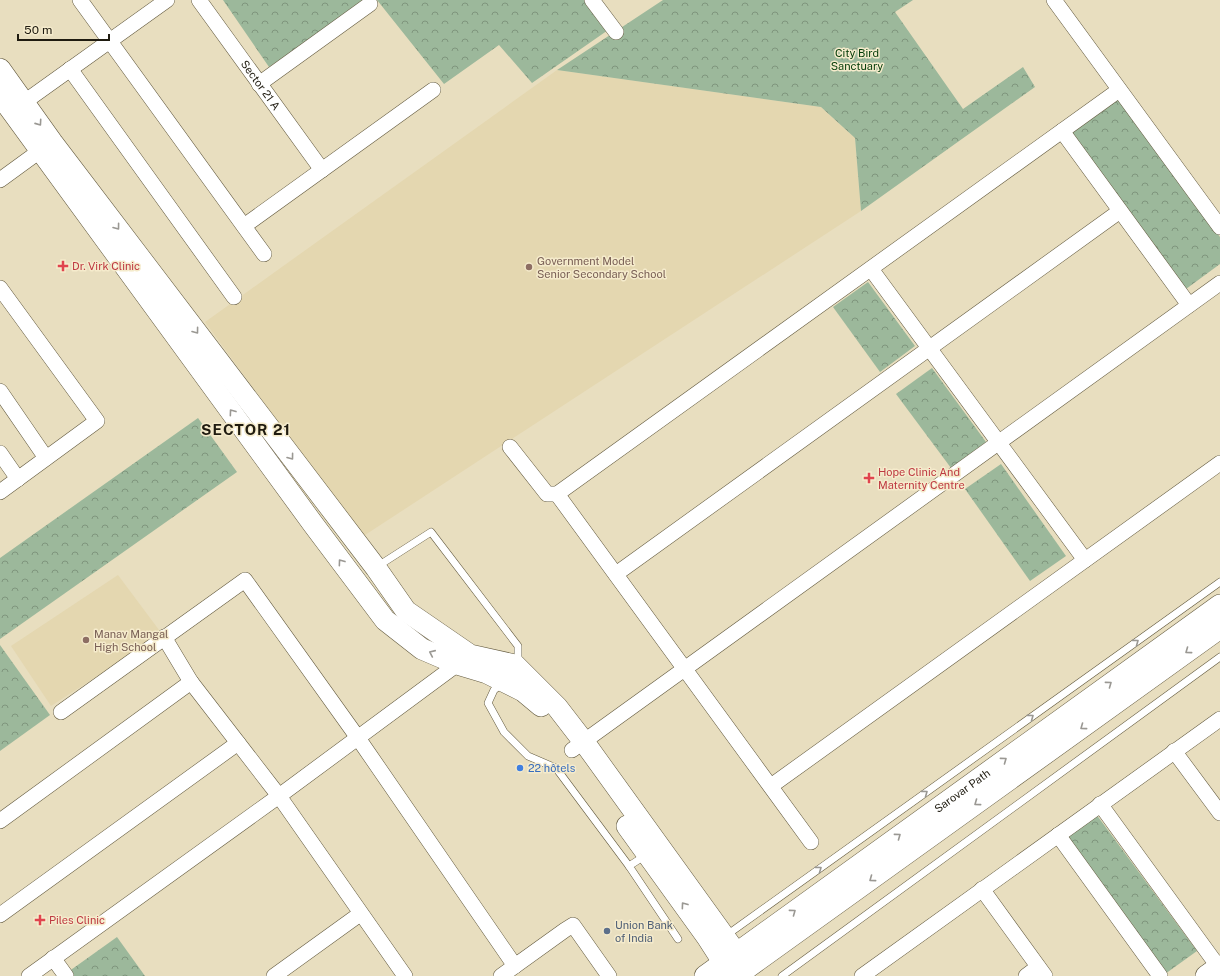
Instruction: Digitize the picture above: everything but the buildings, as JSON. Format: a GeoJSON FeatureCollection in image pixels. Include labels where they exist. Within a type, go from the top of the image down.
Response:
{"type":"FeatureCollection","features":[{"type":"Feature","properties":{"kind":"street"},"geometry":{"type":"LineString","coordinates":[[80,0],[264,254]]}},
{"type":"Feature","properties":{"kind":"street"},"geometry":{"type":"LineString","coordinates":[[18,107],[167,0]]}},
{"type":"Feature","properties":{"kind":"street","name":"Sector 21 A"},"geometry":{"type":"LineString","coordinates":[[199,0],[322,170]]}},
{"type":"Feature","properties":{"kind":"street"},"geometry":{"type":"LineString","coordinates":[[592,0],[616,32]]}},
{"type":"Feature","properties":{"kind":"street"},"geometry":{"type":"LineString","coordinates":[[1054,0],[1220,227]]}},
{"type":"Feature","properties":{"kind":"street"},"geometry":{"type":"LineString","coordinates":[[259,84],[370,4]]}},
{"type":"Feature","properties":{"kind":"street"},"geometry":{"type":"LineString","coordinates":[[0,69],[18,107],[327,543],[385,620],[422,649],[463,660]]}},
{"type":"Feature","properties":{"kind":"street"},"geometry":{"type":"LineString","coordinates":[[70,69],[234,297]]}},
{"type":"Feature","properties":{"kind":"street"},"geometry":{"type":"LineString","coordinates":[[244,226],[433,90]]}},
{"type":"Feature","properties":{"kind":"street"},"geometry":{"type":"LineString","coordinates":[[510,447],[547,494],[558,494],[1119,90]]}},
{"type":"Feature","properties":{"kind":"street"},"geometry":{"type":"LineString","coordinates":[[0,95],[18,107]]}},
{"type":"Feature","properties":{"kind":"street"},"geometry":{"type":"LineString","coordinates":[[1062,131],[1189,305]]}},
{"type":"Feature","properties":{"kind":"street"},"geometry":{"type":"LineString","coordinates":[[0,180],[46,146]]}},
{"type":"Feature","properties":{"kind":"street"},"geometry":{"type":"LineString","coordinates":[[46,146],[376,568],[406,611],[463,660],[487,673],[510,673],[523,691],[549,713],[578,746],[653,850],[716,932],[735,967]]}},
{"type":"Feature","properties":{"kind":"street"},"geometry":{"type":"LineString","coordinates":[[616,574],[1120,211]]}},
{"type":"Feature","properties":{"kind":"street"},"geometry":{"type":"LineString","coordinates":[[871,268],[1085,560]]}},
{"type":"Feature","properties":{"kind":"street"},"geometry":{"type":"LineString","coordinates":[[578,746],[1220,283]]}},
{"type":"Feature","properties":{"kind":"street"},"geometry":{"type":"LineString","coordinates":[[0,288],[97,421],[0,492]]}},
{"type":"Feature","properties":{"kind":"street"},"geometry":{"type":"LineString","coordinates":[[0,391],[46,458]]}},
{"type":"Feature","properties":{"kind":"street"},"geometry":{"type":"LineString","coordinates":[[0,453],[18,478]]}},
{"type":"Feature","properties":{"kind":"street"},"geometry":{"type":"LineString","coordinates":[[771,786],[1220,463]]}},
{"type":"Feature","properties":{"kind":"street"},"geometry":{"type":"LineString","coordinates":[[558,494],[811,842]]}},
{"type":"Feature","properties":{"kind":"street"},"geometry":{"type":"LineString","coordinates":[[61,712],[244,580],[358,738],[515,966]]}},
{"type":"Feature","properties":{"kind":"street","name":"Sarovar Path"},"geometry":{"type":"LineString","coordinates":[[735,967],[766,931],[1220,605]]}},
{"type":"Feature","properties":{"kind":"street","name":"Sarovar Path"},"geometry":{"type":"LineString","coordinates":[[704,976],[735,967],[1220,628]]}},
{"type":"Feature","properties":{"kind":"street"},"geometry":{"type":"LineString","coordinates":[[164,637],[191,682],[279,796],[360,914],[405,976]]}},
{"type":"Feature","properties":{"kind":"street"},"geometry":{"type":"LineString","coordinates":[[29,976],[279,796],[463,660]]}},
{"type":"Feature","properties":{"kind":"street"},"geometry":{"type":"LineString","coordinates":[[0,821],[191,682]]}},
{"type":"Feature","properties":{"kind":"street"},"geometry":{"type":"LineString","coordinates":[[862,976],[1220,719]]}},
{"type":"Feature","properties":{"kind":"street"},"geometry":{"type":"LineString","coordinates":[[0,915],[238,744]]}},
{"type":"Feature","properties":{"kind":"street"},"geometry":{"type":"LineString","coordinates":[[1174,751],[1220,813]]}},
{"type":"Feature","properties":{"kind":"street"},"geometry":{"type":"LineString","coordinates":[[1100,804],[1216,969]]}},
{"type":"Feature","properties":{"kind":"street"},"geometry":{"type":"LineString","coordinates":[[1058,835],[1160,976]]}},
{"type":"Feature","properties":{"kind":"street"},"geometry":{"type":"LineString","coordinates":[[982,890],[1042,971],[1026,976]]}},
{"type":"Feature","properties":{"kind":"street"},"geometry":{"type":"LineString","coordinates":[[274,976],[360,914]]}},
{"type":"Feature","properties":{"kind":"street"},"geometry":{"type":"LineString","coordinates":[[501,976],[573,925],[609,976]]}},
{"type":"Feature","properties":{"kind":"street"},"geometry":{"type":"LineString","coordinates":[[716,932],[742,935],[766,931]]}},
{"type":"Feature","properties":{"kind":"street"},"geometry":{"type":"LineString","coordinates":[[700,976],[716,932]]}},
{"type":"Feature","properties":{"kind":"street"},"geometry":{"type":"LineString","coordinates":[[54,958],[66,976]]}},
{"type":"Feature","properties":{"kind":"lane"},"geometry":{"type":"LineString","coordinates":[[376,568],[431,532],[518,646],[518,660],[510,673],[494,690],[488,703],[504,732],[528,756],[556,768],[629,866],[678,939]]}},
{"type":"Feature","properties":{"kind":"lane"},"geometry":{"type":"LineString","coordinates":[[716,932],[1220,582]]}},
{"type":"Feature","properties":{"kind":"lane"},"geometry":{"type":"LineString","coordinates":[[782,976],[1220,657]]}},
{"type":"Feature","properties":{"kind":"lane"},"geometry":{"type":"LineString","coordinates":[[629,866],[653,850]]}},
{"type":"Feature","properties":{"kind":"shaded area","name":"Government Model Senior Secondary School"},"geometry":{"type":"Polygon","coordinates":[[[557,70],[821,107],[855,138],[861,211],[362,537],[205,322],[557,70]]]}},
{"type":"Feature","properties":{"kind":"shaded area","name":"Manav Mangal High School"},"geometry":{"type":"Polygon","coordinates":[[[118,575],[162,634],[51,706],[11,646],[118,575]]]}},
{"type":"Feature","properties":{"kind":"green space"},"geometry":{"type":"Polygon","coordinates":[[[223,0],[367,0],[269,67],[223,0]]]}},
{"type":"Feature","properties":{"kind":"green space"},"geometry":{"type":"Polygon","coordinates":[[[377,0],[590,0],[611,28],[532,83],[499,45],[444,84],[377,0]]]}},
{"type":"Feature","properties":{"kind":"green space","name":"City Bird Sanctuary"},"geometry":{"type":"Polygon","coordinates":[[[663,0],[913,0],[895,12],[963,109],[1023,67],[1035,87],[861,211],[855,138],[821,107],[557,70],[663,0]]]}},
{"type":"Feature","properties":{"kind":"green space"},"geometry":{"type":"Polygon","coordinates":[[[1111,88],[1220,237],[1220,264],[1186,289],[1064,122],[1111,88]]]}},
{"type":"Feature","properties":{"kind":"green space"},"geometry":{"type":"Polygon","coordinates":[[[868,282],[915,346],[880,372],[833,307],[868,282]]]}},
{"type":"Feature","properties":{"kind":"green space"},"geometry":{"type":"Polygon","coordinates":[[[932,368],[986,442],[951,468],[896,394],[932,368]]]}},
{"type":"Feature","properties":{"kind":"green space"},"geometry":{"type":"Polygon","coordinates":[[[198,418],[237,472],[0,639],[0,558],[198,418]]]}},
{"type":"Feature","properties":{"kind":"green space"},"geometry":{"type":"Polygon","coordinates":[[[1001,464],[1066,556],[1030,581],[965,489],[1001,464]]]}},
{"type":"Feature","properties":{"kind":"green space"},"geometry":{"type":"Polygon","coordinates":[[[0,645],[50,715],[0,751],[0,645]]]}},
{"type":"Feature","properties":{"kind":"green space"},"geometry":{"type":"Polygon","coordinates":[[[1096,814],[1197,951],[1165,974],[1064,837],[1096,814]]]}},
{"type":"Feature","properties":{"kind":"green space"},"geometry":{"type":"Polygon","coordinates":[[[117,937],[145,976],[71,976],[68,972],[117,937]]]}},
{"type":"Feature","properties":{"kind":"place","name":"Dr. Virk Clinic"},"geometry":{"type":"Point","coordinates":[63,266]}},
{"type":"Feature","properties":{"kind":"place","name":"Government Model Senior Secondary School"},"geometry":{"type":"Point","coordinates":[529,267]}},
{"type":"Feature","properties":{"kind":"place","name":"Hope Clinic And Maternity Centre"},"geometry":{"type":"Point","coordinates":[869,478]}},
{"type":"Feature","properties":{"kind":"place","name":"Manav Mangal High School"},"geometry":{"type":"Point","coordinates":[86,640]}},
{"type":"Feature","properties":{"kind":"place","name":"22 hôtels"},"geometry":{"type":"Point","coordinates":[520,768]}},
{"type":"Feature","properties":{"kind":"place","name":"Piles Clinic"},"geometry":{"type":"Point","coordinates":[40,920]}},
{"type":"Feature","properties":{"kind":"place","name":"Union Bank of India"},"geometry":{"type":"Point","coordinates":[607,931]}},
{"type":"Feature","properties":{"kind":"district","name":"SECTOR 21"},"geometry":{"type":"Point","coordinates":[246,430]}}]}
